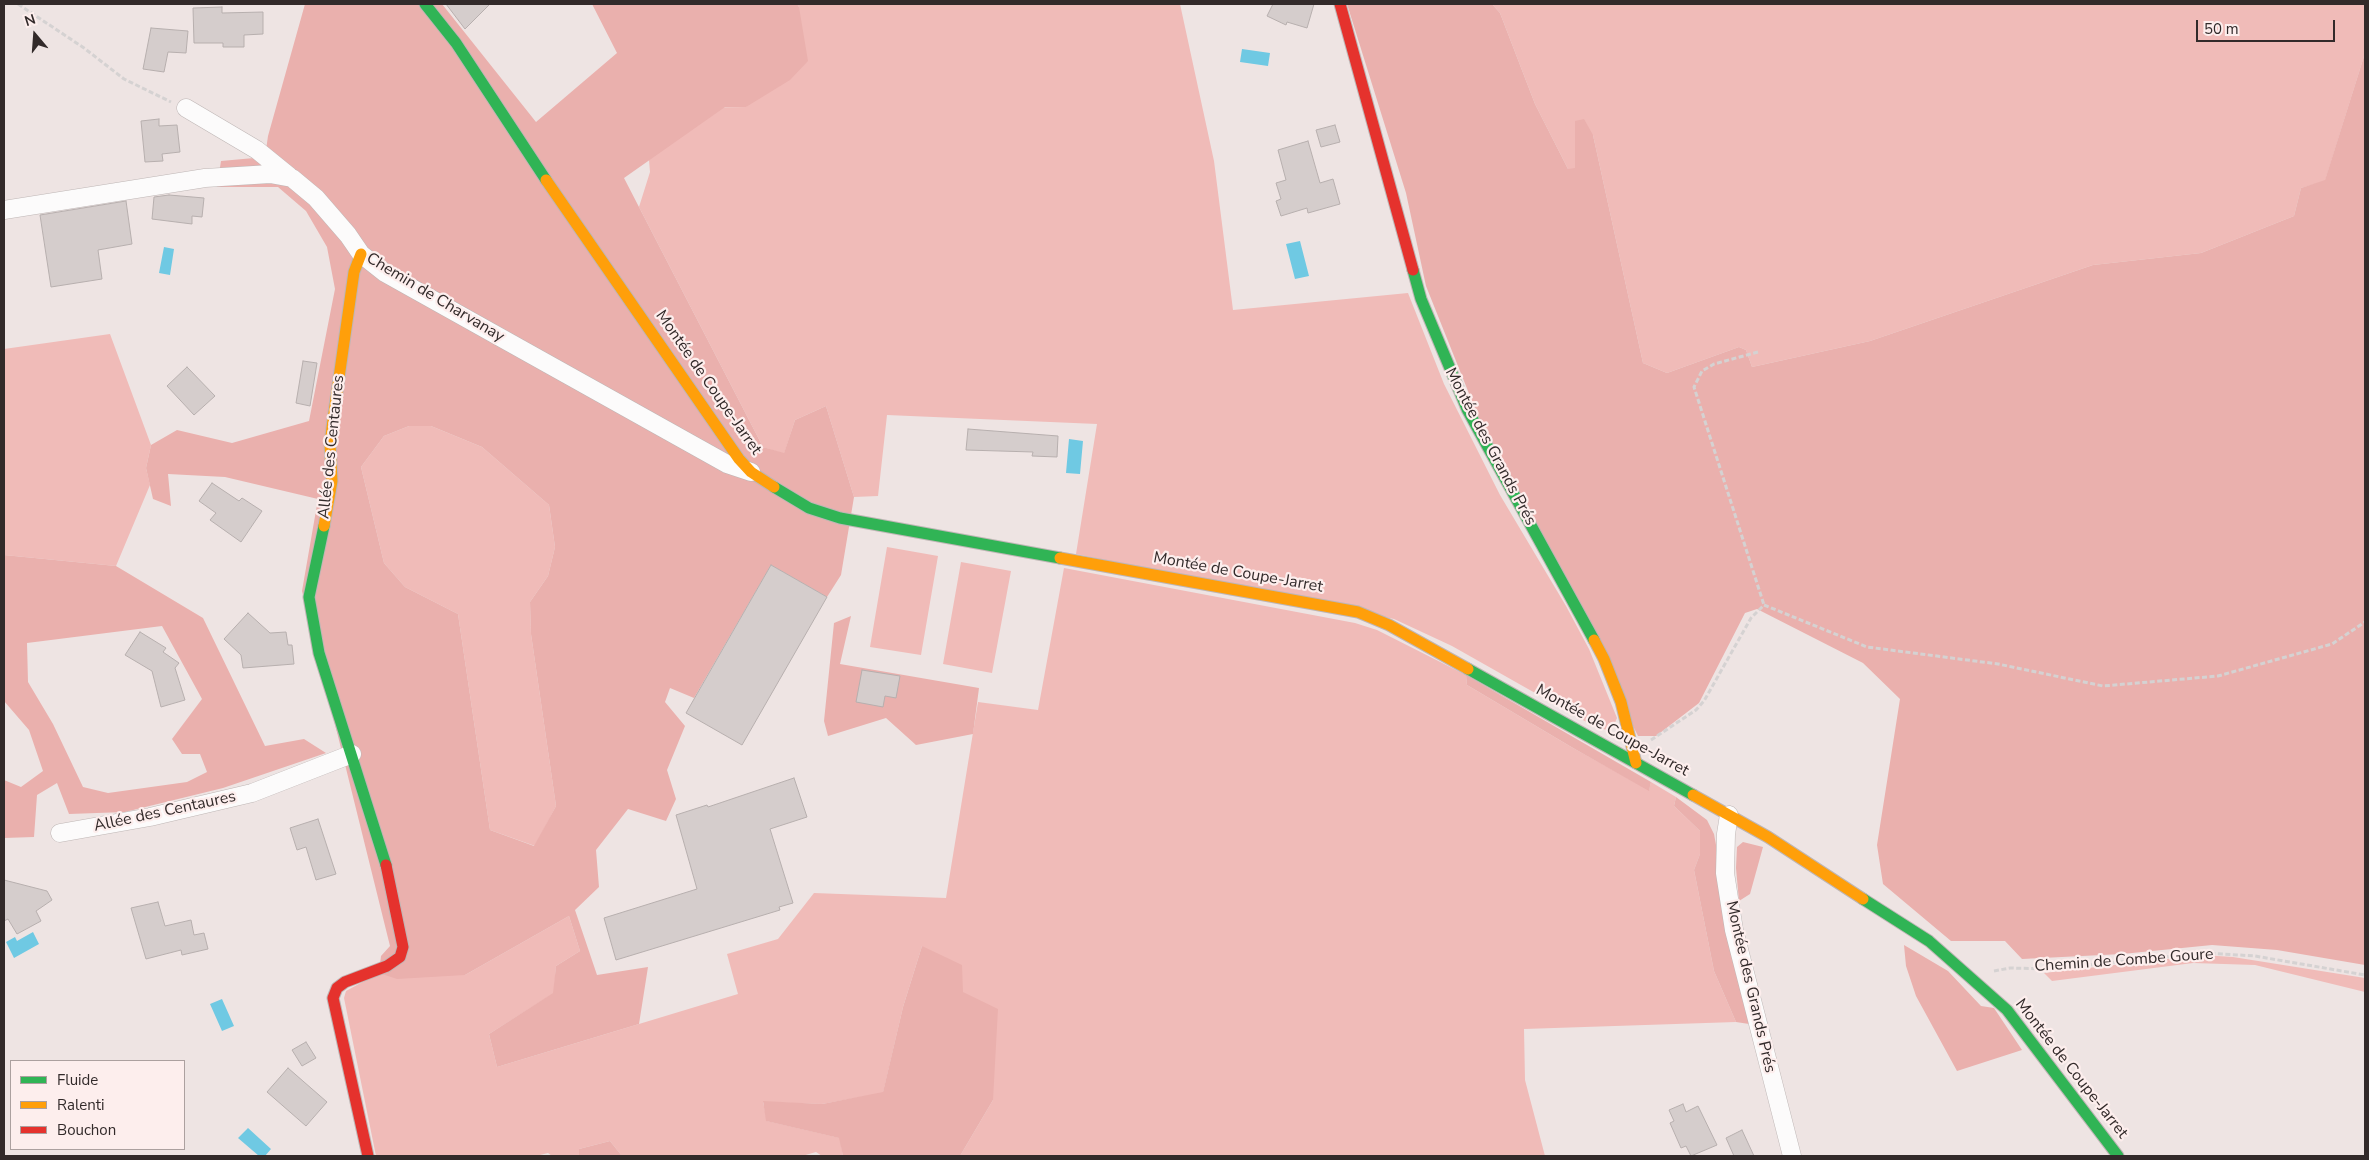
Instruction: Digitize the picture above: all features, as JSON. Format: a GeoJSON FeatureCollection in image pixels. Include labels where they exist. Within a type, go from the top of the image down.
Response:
{"type":"FeatureCollection","features":[{"type":"Feature","properties":{"kind":"main road","name":"Montée de Coupe-Jarret"},"geometry":{"type":"LineString","coordinates":[[425,4],[456,43],[542,174],[739,459],[751,472],[787,497],[809,508],[840,518],[1358,612],[1389,625],[1635,758],[1768,838],[1929,941],[2007,1010],[2118,1156]]}},
{"type":"Feature","properties":{"kind":"main road","name":"Montée des Grands Prés"},"geometry":{"type":"LineString","coordinates":[[1340,4],[1424,308],[1467,409],[1604,659],[1620,702],[1635,758]]}},
{"type":"Feature","properties":{"kind":"main road","name":"Allée des Centaures"},"geometry":{"type":"LineString","coordinates":[[361,254],[354,272],[333,420],[330,444],[332,481],[323,534],[309,596],[320,654],[384,853],[402,947],[400,957],[387,966],[344,982],[337,988],[333,998],[368,1156]]}},
{"type":"Feature","properties":{"kind":"street","name":"Chemin de Charvanay"},"geometry":{"type":"LineString","coordinates":[[186,108],[257,150],[292,178],[316,198],[348,235],[361,254],[386,273],[727,464],[751,472]]}},
{"type":"Feature","properties":{"kind":"street"},"geometry":{"type":"LineString","coordinates":[[4,210],[205,178],[270,174],[292,178]]}},
{"type":"Feature","properties":{"kind":"street","name":"Allée des Centaures"},"geometry":{"type":"LineString","coordinates":[[60,833],[150,817],[252,793],[352,754]]}},
{"type":"Feature","properties":{"kind":"street","name":"Montée des Grands Prés"},"geometry":{"type":"LineString","coordinates":[[1729,816],[1726,834],[1726,873],[1734,930],[1792,1156]]}},
{"type":"Feature","properties":{"kind":"path"},"geometry":{"type":"LineString","coordinates":[[18,4],[84,48],[124,79],[158,97],[186,108]]}},
{"type":"Feature","properties":{"kind":"path"},"geometry":{"type":"LineString","coordinates":[[1758,352],[1714,364],[1702,370],[1694,387],[1764,605]]}},
{"type":"Feature","properties":{"kind":"path"},"geometry":{"type":"LineString","coordinates":[[1635,758],[1656,736],[1696,710],[1704,701],[1751,618],[1764,605]]}},
{"type":"Feature","properties":{"kind":"path"},"geometry":{"type":"LineString","coordinates":[[1764,605],[1867,647],[1998,664],[2103,686],[2218,676],[2332,644],[2365,622]]}},
{"type":"Feature","properties":{"kind":"path","name":"Chemin de Combe Goure"},"geometry":{"type":"LineString","coordinates":[[1974,979],[2010,968],[2049,969],[2205,953],[2255,956],[2365,975]]}},
{"type":"Feature","properties":{"kind":"shaded area"},"geometry":{"type":"Polygon","coordinates":[[[305,4],[442,4],[536,122],[617,53],[592,4],[797,4],[799,7],[808,61],[790,80],[746,107],[725,107],[624,178],[763,447],[784,453],[795,420],[826,406],[854,497],[841,575],[827,597],[771,565],[694,698],[670,688],[665,702],[685,726],[667,770],[676,799],[666,821],[628,809],[596,850],[599,887],[575,910],[597,975],[648,967],[639,1024],[497,1067],[489,1034],[553,993],[556,966],[580,951],[569,916],[465,975],[397,979],[379,973],[381,956],[390,946],[302,591],[318,499],[225,477],[168,474],[171,506],[153,499],[146,468],[151,445],[177,430],[232,443],[309,421],[335,289],[327,247],[306,211],[278,187],[217,187],[221,161],[265,157],[268,136],[305,4]],[[409,426],[384,436],[361,467],[384,563],[405,587],[458,614],[490,830],[534,846],[556,806],[531,634],[530,602],[548,576],[555,547],[549,505],[482,447],[431,426],[409,426]]]}},
{"type":"Feature","properties":{"kind":"shaded area"},"geometry":{"type":"Polygon","coordinates":[[[797,4],[1180,4],[1214,161],[1233,310],[1408,293],[1444,384],[1500,495],[1566,606],[1589,649],[1617,718],[1614,725],[1608,730],[1597,728],[1452,646],[1394,619],[1076,554],[1097,424],[887,415],[878,496],[854,497],[826,406],[795,420],[784,454],[763,447],[639,207],[650,172],[647,136],[665,108],[746,107],[799,7],[797,4]]]}},
{"type":"Feature","properties":{"kind":"shaded area"},"geometry":{"type":"Polygon","coordinates":[[[1347,4],[1492,4],[1500,13],[1535,104],[1568,169],[1575,168],[1575,121],[1584,119],[1593,135],[1643,363],[1667,373],[1739,347],[1746,350],[1752,367],[1870,341],[2093,265],[2201,253],[2294,216],[2301,188],[2325,180],[2365,53],[2365,965],[2277,950],[2212,945],[2122,954],[2022,959],[2005,941],[1951,941],[1883,884],[1877,845],[1900,699],[1863,663],[1757,609],[1745,613],[1699,703],[1656,736],[1638,736],[1478,416],[1426,286],[1406,193],[1347,4]]]}},
{"type":"Feature","properties":{"kind":"shaded area"},"geometry":{"type":"Polygon","coordinates":[[[1492,4],[2365,4],[2365,53],[2325,181],[2301,188],[2294,216],[2201,253],[2093,265],[1870,341],[1752,367],[1746,350],[1739,347],[1667,373],[1643,363],[1593,135],[1575,169],[1568,169],[1535,104],[1500,13],[1492,4]]]}},
{"type":"Feature","properties":{"kind":"shaded area"},"geometry":{"type":"Polygon","coordinates":[[[110,334],[151,445],[146,468],[150,485],[116,566],[4,555],[4,349],[110,334]]]}},
{"type":"Feature","properties":{"kind":"shaded area"},"geometry":{"type":"Polygon","coordinates":[[[409,426],[431,426],[482,447],[549,505],[555,547],[548,576],[530,602],[531,634],[556,806],[535,846],[490,830],[458,614],[405,587],[384,563],[361,467],[384,436],[409,426]]]}},
{"type":"Feature","properties":{"kind":"shaded area"},"geometry":{"type":"Polygon","coordinates":[[[887,547],[938,556],[921,655],[870,647],[887,547]]]}},
{"type":"Feature","properties":{"kind":"shaded area"},"geometry":{"type":"Polygon","coordinates":[[[4,555],[116,566],[203,618],[265,746],[304,739],[326,753],[223,788],[125,812],[69,814],[57,783],[37,795],[34,837],[4,838],[4,780],[21,787],[43,771],[29,730],[4,701],[4,555]],[[162,626],[27,643],[28,682],[53,724],[83,787],[108,793],[187,782],[207,772],[200,754],[182,754],[172,739],[202,699],[162,626]]]}},
{"type":"Feature","properties":{"kind":"shaded area"},"geometry":{"type":"Polygon","coordinates":[[[961,562],[1011,571],[992,673],[943,664],[961,562]]]}},
{"type":"Feature","properties":{"kind":"shaded area"},"geometry":{"type":"Polygon","coordinates":[[[1064,568],[1355,623],[1377,630],[1466,675],[1467,685],[1573,748],[1649,790],[1651,782],[1676,797],[1674,806],[1700,831],[1700,854],[1694,870],[1714,971],[1736,1022],[1524,1029],[1525,1080],[1545,1156],[960,1156],[993,1100],[963,992],[922,946],[903,1007],[883,1093],[822,1104],[763,1102],[767,1121],[840,1138],[843,1156],[822,1156],[816,1152],[802,1156],[622,1156],[610,1141],[579,1149],[579,1156],[552,1156],[548,1153],[536,1156],[376,1156],[344,998],[346,991],[379,973],[465,975],[569,916],[580,951],[556,966],[554,993],[489,1034],[497,1067],[738,994],[727,954],[778,939],[814,893],[946,898],[978,702],[1038,710],[1064,568]]]}},
{"type":"Feature","properties":{"kind":"shaded area"},"geometry":{"type":"Polygon","coordinates":[[[851,616],[840,664],[979,688],[973,734],[916,745],[886,718],[828,736],[824,721],[834,623],[851,616]]]}},
{"type":"Feature","properties":{"kind":"shaded area"},"geometry":{"type":"Polygon","coordinates":[[[1466,675],[1651,782],[1649,791],[1467,685],[1466,675]]]}},
{"type":"Feature","properties":{"kind":"shaded area"},"geometry":{"type":"Polygon","coordinates":[[[1676,797],[1707,820],[1714,834],[1749,1024],[1736,1022],[1714,971],[1694,870],[1700,854],[1700,831],[1674,806],[1676,797]]]}},
{"type":"Feature","properties":{"kind":"shaded area"},"geometry":{"type":"Polygon","coordinates":[[[1743,842],[1763,847],[1750,894],[1739,901],[1736,868],[1737,847],[1743,842]]]}},
{"type":"Feature","properties":{"kind":"shaded area"},"geometry":{"type":"Polygon","coordinates":[[[1904,945],[1948,971],[1981,1006],[1994,1008],[2022,1050],[1957,1071],[1916,996],[1906,966],[1904,945]]]}},
{"type":"Feature","properties":{"kind":"shaded area"},"geometry":{"type":"Polygon","coordinates":[[[922,946],[962,965],[963,992],[998,1009],[993,1100],[960,1156],[843,1156],[839,1138],[766,1121],[763,1101],[822,1104],[883,1092],[903,1007],[922,946]]]}},
{"type":"Feature","properties":{"kind":"shaded area"},"geometry":{"type":"Polygon","coordinates":[[[2202,955],[2233,957],[2365,978],[2365,992],[2255,965],[2193,963],[2052,981],[2044,973],[2202,955]]]}},
{"type":"Feature","properties":{"kind":"shaded area"},"geometry":{"type":"Polygon","coordinates":[[[610,1141],[622,1156],[579,1156],[579,1149],[610,1141]]]}},
{"type":"Feature","properties":{"kind":"water"},"geometry":{"type":"Polygon","coordinates":[[[1242,49],[1270,53],[1268,66],[1240,62],[1242,49]]]}},
{"type":"Feature","properties":{"kind":"water"},"geometry":{"type":"Polygon","coordinates":[[[1300,241],[1309,276],[1295,279],[1286,244],[1300,241]]]}},
{"type":"Feature","properties":{"kind":"water"},"geometry":{"type":"Polygon","coordinates":[[[164,247],[174,249],[170,275],[159,273],[164,247]]]}},
{"type":"Feature","properties":{"kind":"water"},"geometry":{"type":"Polygon","coordinates":[[[1069,439],[1083,441],[1080,474],[1066,473],[1069,439]]]}},
{"type":"Feature","properties":{"kind":"water"},"geometry":{"type":"Polygon","coordinates":[[[33,932],[39,944],[14,958],[6,942],[15,937],[17,941],[33,932]]]}},
{"type":"Feature","properties":{"kind":"water"},"geometry":{"type":"Polygon","coordinates":[[[222,999],[234,1026],[222,1031],[210,1004],[222,999]]]}},
{"type":"Feature","properties":{"kind":"water"},"geometry":{"type":"Polygon","coordinates":[[[248,1128],[271,1149],[265,1156],[259,1156],[238,1138],[248,1128]]]}},
{"type":"Feature","properties":{"kind":"building"},"geometry":{"type":"Polygon","coordinates":[[[446,4],[490,4],[465,29],[446,4]]]}},
{"type":"Feature","properties":{"kind":"building"},"geometry":{"type":"Polygon","coordinates":[[[1273,4],[1314,4],[1307,28],[1287,22],[1286,25],[1267,16],[1273,4]]]}},
{"type":"Feature","properties":{"kind":"building"},"geometry":{"type":"Polygon","coordinates":[[[222,7],[222,13],[263,12],[263,34],[244,35],[244,47],[223,47],[223,43],[194,43],[193,8],[222,7]]]}},
{"type":"Feature","properties":{"kind":"building"},"geometry":{"type":"Polygon","coordinates":[[[151,28],[188,31],[186,53],[168,52],[164,72],[143,69],[151,28]]]}},
{"type":"Feature","properties":{"kind":"building"},"geometry":{"type":"Polygon","coordinates":[[[159,119],[159,126],[177,125],[180,152],[162,154],[163,161],[145,162],[141,121],[159,119]]]}},
{"type":"Feature","properties":{"kind":"building"},"geometry":{"type":"Polygon","coordinates":[[[1335,125],[1340,142],[1321,147],[1316,130],[1335,125]]]}},
{"type":"Feature","properties":{"kind":"building"},"geometry":{"type":"Polygon","coordinates":[[[1308,141],[1320,183],[1333,179],[1340,204],[1308,213],[1307,208],[1281,216],[1276,201],[1281,199],[1276,183],[1286,180],[1278,150],[1308,141]]]}},
{"type":"Feature","properties":{"kind":"building"},"geometry":{"type":"Polygon","coordinates":[[[169,195],[204,198],[202,217],[192,216],[192,224],[152,219],[154,197],[169,195]]]}},
{"type":"Feature","properties":{"kind":"building"},"geometry":{"type":"Polygon","coordinates":[[[126,201],[132,244],[98,250],[102,279],[51,287],[40,215],[126,201]]]}},
{"type":"Feature","properties":{"kind":"building"},"geometry":{"type":"Polygon","coordinates":[[[303,361],[317,363],[310,406],[296,403],[303,361]]]}},
{"type":"Feature","properties":{"kind":"building"},"geometry":{"type":"Polygon","coordinates":[[[187,367],[215,396],[194,415],[167,386],[187,367]]]}},
{"type":"Feature","properties":{"kind":"building"},"geometry":{"type":"Polygon","coordinates":[[[968,429],[1058,436],[1057,457],[1032,456],[1033,452],[966,450],[968,429]]]}},
{"type":"Feature","properties":{"kind":"building"},"geometry":{"type":"Polygon","coordinates":[[[212,483],[239,501],[242,498],[262,511],[241,542],[210,520],[216,513],[199,501],[212,483]]]}},
{"type":"Feature","properties":{"kind":"building"},"geometry":{"type":"Polygon","coordinates":[[[771,565],[827,597],[742,745],[686,713],[771,565]]]}},
{"type":"Feature","properties":{"kind":"building"},"geometry":{"type":"Polygon","coordinates":[[[248,613],[270,633],[286,632],[288,645],[292,645],[294,664],[243,668],[241,655],[224,639],[248,613]]]}},
{"type":"Feature","properties":{"kind":"building"},"geometry":{"type":"Polygon","coordinates":[[[140,632],[166,648],[163,652],[179,663],[175,668],[185,700],[161,707],[152,671],[125,655],[140,632]]]}},
{"type":"Feature","properties":{"kind":"building"},"geometry":{"type":"Polygon","coordinates":[[[862,670],[900,676],[896,698],[885,696],[883,707],[856,702],[862,670]]]}},
{"type":"Feature","properties":{"kind":"building"},"geometry":{"type":"Polygon","coordinates":[[[794,778],[807,817],[770,829],[793,903],[779,907],[780,910],[616,960],[604,918],[697,889],[676,815],[707,805],[708,807],[794,778]]]}},
{"type":"Feature","properties":{"kind":"building"},"geometry":{"type":"Polygon","coordinates":[[[318,819],[336,874],[316,880],[306,847],[297,850],[290,828],[318,819]]]}},
{"type":"Feature","properties":{"kind":"building"},"geometry":{"type":"Polygon","coordinates":[[[4,880],[47,891],[52,900],[36,911],[41,921],[17,934],[8,919],[4,921],[4,880]]]}},
{"type":"Feature","properties":{"kind":"building"},"geometry":{"type":"Polygon","coordinates":[[[158,902],[165,926],[191,920],[194,935],[204,933],[208,949],[182,955],[181,950],[146,959],[131,908],[158,902]]]}},
{"type":"Feature","properties":{"kind":"building"},"geometry":{"type":"Polygon","coordinates":[[[306,1042],[316,1058],[302,1066],[292,1050],[306,1042]]]}},
{"type":"Feature","properties":{"kind":"building"},"geometry":{"type":"Polygon","coordinates":[[[288,1068],[327,1102],[306,1126],[267,1092],[288,1068]]]}},
{"type":"Feature","properties":{"kind":"building"},"geometry":{"type":"Polygon","coordinates":[[[1683,1104],[1686,1112],[1698,1106],[1717,1145],[1691,1156],[1686,1146],[1681,1148],[1670,1123],[1674,1121],[1669,1110],[1683,1104]]]}},
{"type":"Feature","properties":{"kind":"building"},"geometry":{"type":"Polygon","coordinates":[[[1742,1130],[1754,1156],[1734,1156],[1726,1138],[1742,1130]]]}},
{"type":"Feature","properties":{"kind":"traffic: fast"},"geometry":{"type":"LineString","coordinates":[[425,4],[456,43],[546,180]]}},
{"type":"Feature","properties":{"kind":"traffic: fast"},"geometry":{"type":"LineString","coordinates":[[1413,270],[1421,299],[1467,409],[1594,640]]}},
{"type":"Feature","properties":{"kind":"traffic: fast"},"geometry":{"type":"LineString","coordinates":[[774,487],[809,508],[840,518],[1060,558]]}},
{"type":"Feature","properties":{"kind":"traffic: fast"},"geometry":{"type":"LineString","coordinates":[[324,526],[309,597],[319,653],[386,865]]}},
{"type":"Feature","properties":{"kind":"traffic: fast"},"geometry":{"type":"LineString","coordinates":[[1468,669],[1693,795]]}},
{"type":"Feature","properties":{"kind":"traffic: fast"},"geometry":{"type":"LineString","coordinates":[[1863,899],[1929,941],[2007,1010],[2118,1156]]}},
{"type":"Feature","properties":{"kind":"traffic: slow"},"geometry":{"type":"LineString","coordinates":[[546,180],[739,459],[751,472],[774,487]]}},
{"type":"Feature","properties":{"kind":"traffic: slow"},"geometry":{"type":"LineString","coordinates":[[324,526],[332,481],[330,444],[333,420],[354,272],[361,254]]}},
{"type":"Feature","properties":{"kind":"traffic: slow"},"geometry":{"type":"LineString","coordinates":[[1060,558],[1358,612],[1389,625],[1468,669]]}},
{"type":"Feature","properties":{"kind":"traffic: slow"},"geometry":{"type":"LineString","coordinates":[[1594,640],[1604,659],[1621,702],[1636,763]]}},
{"type":"Feature","properties":{"kind":"traffic: slow"},"geometry":{"type":"LineString","coordinates":[[1693,795],[1768,837],[1863,899]]}},
{"type":"Feature","properties":{"kind":"traffic: jam"},"geometry":{"type":"LineString","coordinates":[[1340,4],[1413,270]]}},
{"type":"Feature","properties":{"kind":"traffic: jam"},"geometry":{"type":"LineString","coordinates":[[368,1156],[333,998],[337,988],[345,982],[387,966],[400,957],[403,947],[386,865]]}}]}
